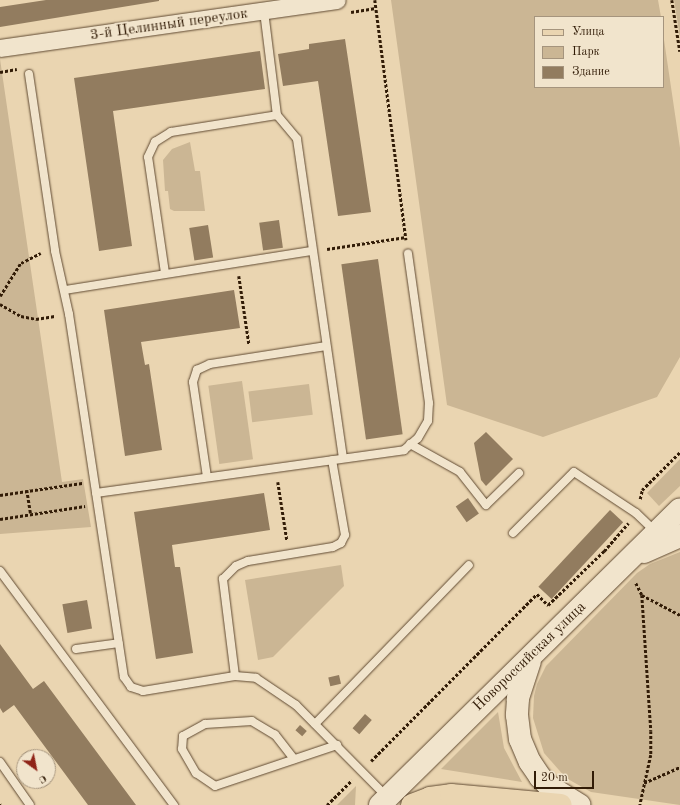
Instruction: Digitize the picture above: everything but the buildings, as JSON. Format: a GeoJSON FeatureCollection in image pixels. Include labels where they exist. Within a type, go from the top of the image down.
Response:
{"type":"FeatureCollection","features":[{"type":"Feature","properties":{"kind":"main road"},"geometry":{"type":"LineString","coordinates":[[412,805],[430,798],[451,795],[561,805]]}},
{"type":"Feature","properties":{"kind":"street","name":"3-й Целинный переулок"},"geometry":{"type":"LineString","coordinates":[[0,48],[337,0]]}},
{"type":"Feature","properties":{"kind":"street","name":"Новороссийская улица"},"geometry":{"type":"LineString","coordinates":[[383,801],[680,509]]}},
{"type":"Feature","properties":{"kind":"street"},"geometry":{"type":"LineString","coordinates":[[623,564],[680,536]]}},
{"type":"Feature","properties":{"kind":"street"},"geometry":{"type":"LineString","coordinates":[[532,656],[522,680],[518,699],[517,715],[520,738],[530,762],[540,777],[549,786],[580,805]]}},
{"type":"Feature","properties":{"kind":"lane"},"geometry":{"type":"LineString","coordinates":[[264,11],[277,115],[296,139],[343,458]]}},
{"type":"Feature","properties":{"kind":"lane"},"geometry":{"type":"LineString","coordinates":[[29,74],[55,251],[65,290],[69,314],[124,677],[131,687],[143,691],[235,676],[256,678],[276,690],[337,745],[383,801]]}},
{"type":"Feature","properties":{"kind":"lane"},"geometry":{"type":"LineString","coordinates":[[165,273],[148,157],[155,142],[170,132],[277,115]]}},
{"type":"Feature","properties":{"kind":"lane"},"geometry":{"type":"LineString","coordinates":[[65,290],[312,251]]}},
{"type":"Feature","properties":{"kind":"lane"},"geometry":{"type":"LineString","coordinates":[[96,493],[404,450],[418,438],[428,420],[429,403],[408,253]]}},
{"type":"Feature","properties":{"kind":"lane"},"geometry":{"type":"LineString","coordinates":[[207,478],[193,382],[198,370],[210,364],[326,346]]}},
{"type":"Feature","properties":{"kind":"lane"},"geometry":{"type":"LineString","coordinates":[[410,444],[460,472],[486,505],[519,473]]}},
{"type":"Feature","properties":{"kind":"lane"},"geometry":{"type":"LineString","coordinates":[[235,676],[223,579],[236,566],[333,547],[341,543],[344,535],[332,460]]}},
{"type":"Feature","properties":{"kind":"lane"},"geometry":{"type":"LineString","coordinates":[[513,532],[574,472],[636,512],[656,532]]}},
{"type":"Feature","properties":{"kind":"lane"},"geometry":{"type":"LineString","coordinates":[[315,724],[469,565]]}},
{"type":"Feature","properties":{"kind":"lane"},"geometry":{"type":"LineString","coordinates":[[0,571],[174,805]]}},
{"type":"Feature","properties":{"kind":"lane"},"geometry":{"type":"LineString","coordinates":[[76,649],[118,643]]}},
{"type":"Feature","properties":{"kind":"lane"},"geometry":{"type":"LineString","coordinates":[[294,759],[275,735],[252,721],[205,724],[183,736],[182,749],[196,773],[215,786],[337,745]]}},
{"type":"Feature","properties":{"kind":"lane"},"geometry":{"type":"LineString","coordinates":[[0,762],[30,805]]}},
{"type":"Feature","properties":{"kind":"path"},"geometry":{"type":"LineString","coordinates":[[375,0],[408,253]]}},
{"type":"Feature","properties":{"kind":"path"},"geometry":{"type":"LineString","coordinates":[[672,0],[680,51]]}},
{"type":"Feature","properties":{"kind":"path"},"geometry":{"type":"LineString","coordinates":[[312,251],[406,237]]}},
{"type":"Feature","properties":{"kind":"path"},"geometry":{"type":"LineString","coordinates":[[0,296],[21,263],[33,256],[55,251]]}},
{"type":"Feature","properties":{"kind":"path"},"geometry":{"type":"LineString","coordinates":[[237,262],[251,358]]}},
{"type":"Feature","properties":{"kind":"path"},"geometry":{"type":"LineString","coordinates":[[0,304],[20,316],[36,319],[69,314]]}},
{"type":"Feature","properties":{"kind":"path"},"geometry":{"type":"LineString","coordinates":[[326,805],[537,594],[548,605],[604,551],[636,512],[642,490],[680,452]]}},
{"type":"Feature","properties":{"kind":"path"},"geometry":{"type":"LineString","coordinates":[[276,467],[289,555]]}},
{"type":"Feature","properties":{"kind":"path"},"geometry":{"type":"LineString","coordinates":[[0,495],[27,490],[94,482]]}},
{"type":"Feature","properties":{"kind":"path"},"geometry":{"type":"LineString","coordinates":[[27,490],[31,514]]}},
{"type":"Feature","properties":{"kind":"path"},"geometry":{"type":"LineString","coordinates":[[0,518],[97,504]]}},
{"type":"Feature","properties":{"kind":"path"},"geometry":{"type":"LineString","coordinates":[[604,551],[623,564],[642,595],[651,731],[651,756],[640,805]]}},
{"type":"Feature","properties":{"kind":"path"},"geometry":{"type":"LineString","coordinates":[[642,595],[680,615]]}},
{"type":"Feature","properties":{"kind":"path"},"geometry":{"type":"LineString","coordinates":[[644,784],[680,767]]}},
{"type":"Feature","properties":{"kind":"green space"},"geometry":{"type":"Polygon","coordinates":[[[391,0],[658,0],[661,16],[534,16],[534,88],[664,88],[664,40],[680,148],[680,357],[657,397],[543,437],[447,405],[391,0]]]}},
{"type":"Feature","properties":{"kind":"green space"},"geometry":{"type":"Polygon","coordinates":[[[674,0],[680,0],[680,38],[674,0]]]}},
{"type":"Feature","properties":{"kind":"green space"},"geometry":{"type":"Polygon","coordinates":[[[0,59],[62,482],[83,479],[91,527],[0,534],[0,59]]]}},
{"type":"Feature","properties":{"kind":"green space"},"geometry":{"type":"Polygon","coordinates":[[[190,142],[195,171],[200,171],[205,211],[174,211],[170,209],[168,191],[165,191],[163,160],[172,149],[190,142]]]}},
{"type":"Feature","properties":{"kind":"green space"},"geometry":{"type":"Polygon","coordinates":[[[242,381],[253,459],[219,464],[208,386],[242,381]]]}},
{"type":"Feature","properties":{"kind":"green space"},"geometry":{"type":"Polygon","coordinates":[[[309,384],[313,415],[252,422],[248,391],[309,384]]]}},
{"type":"Feature","properties":{"kind":"green space"},"geometry":{"type":"Polygon","coordinates":[[[680,459],[680,486],[659,506],[647,493],[680,459]]]}},
{"type":"Feature","properties":{"kind":"green space"},"geometry":{"type":"Polygon","coordinates":[[[680,552],[680,805],[591,792],[566,778],[544,753],[533,718],[534,696],[537,684],[546,666],[637,573],[650,564],[680,552]]]}},
{"type":"Feature","properties":{"kind":"green space"},"geometry":{"type":"Polygon","coordinates":[[[341,565],[344,586],[273,657],[258,660],[245,580],[341,565]]]}},
{"type":"Feature","properties":{"kind":"green space"},"geometry":{"type":"Polygon","coordinates":[[[498,712],[504,748],[522,782],[441,769],[498,712]]]}},
{"type":"Feature","properties":{"kind":"green space"},"geometry":{"type":"Polygon","coordinates":[[[356,786],[355,805],[337,805],[356,786]]]}}]}
